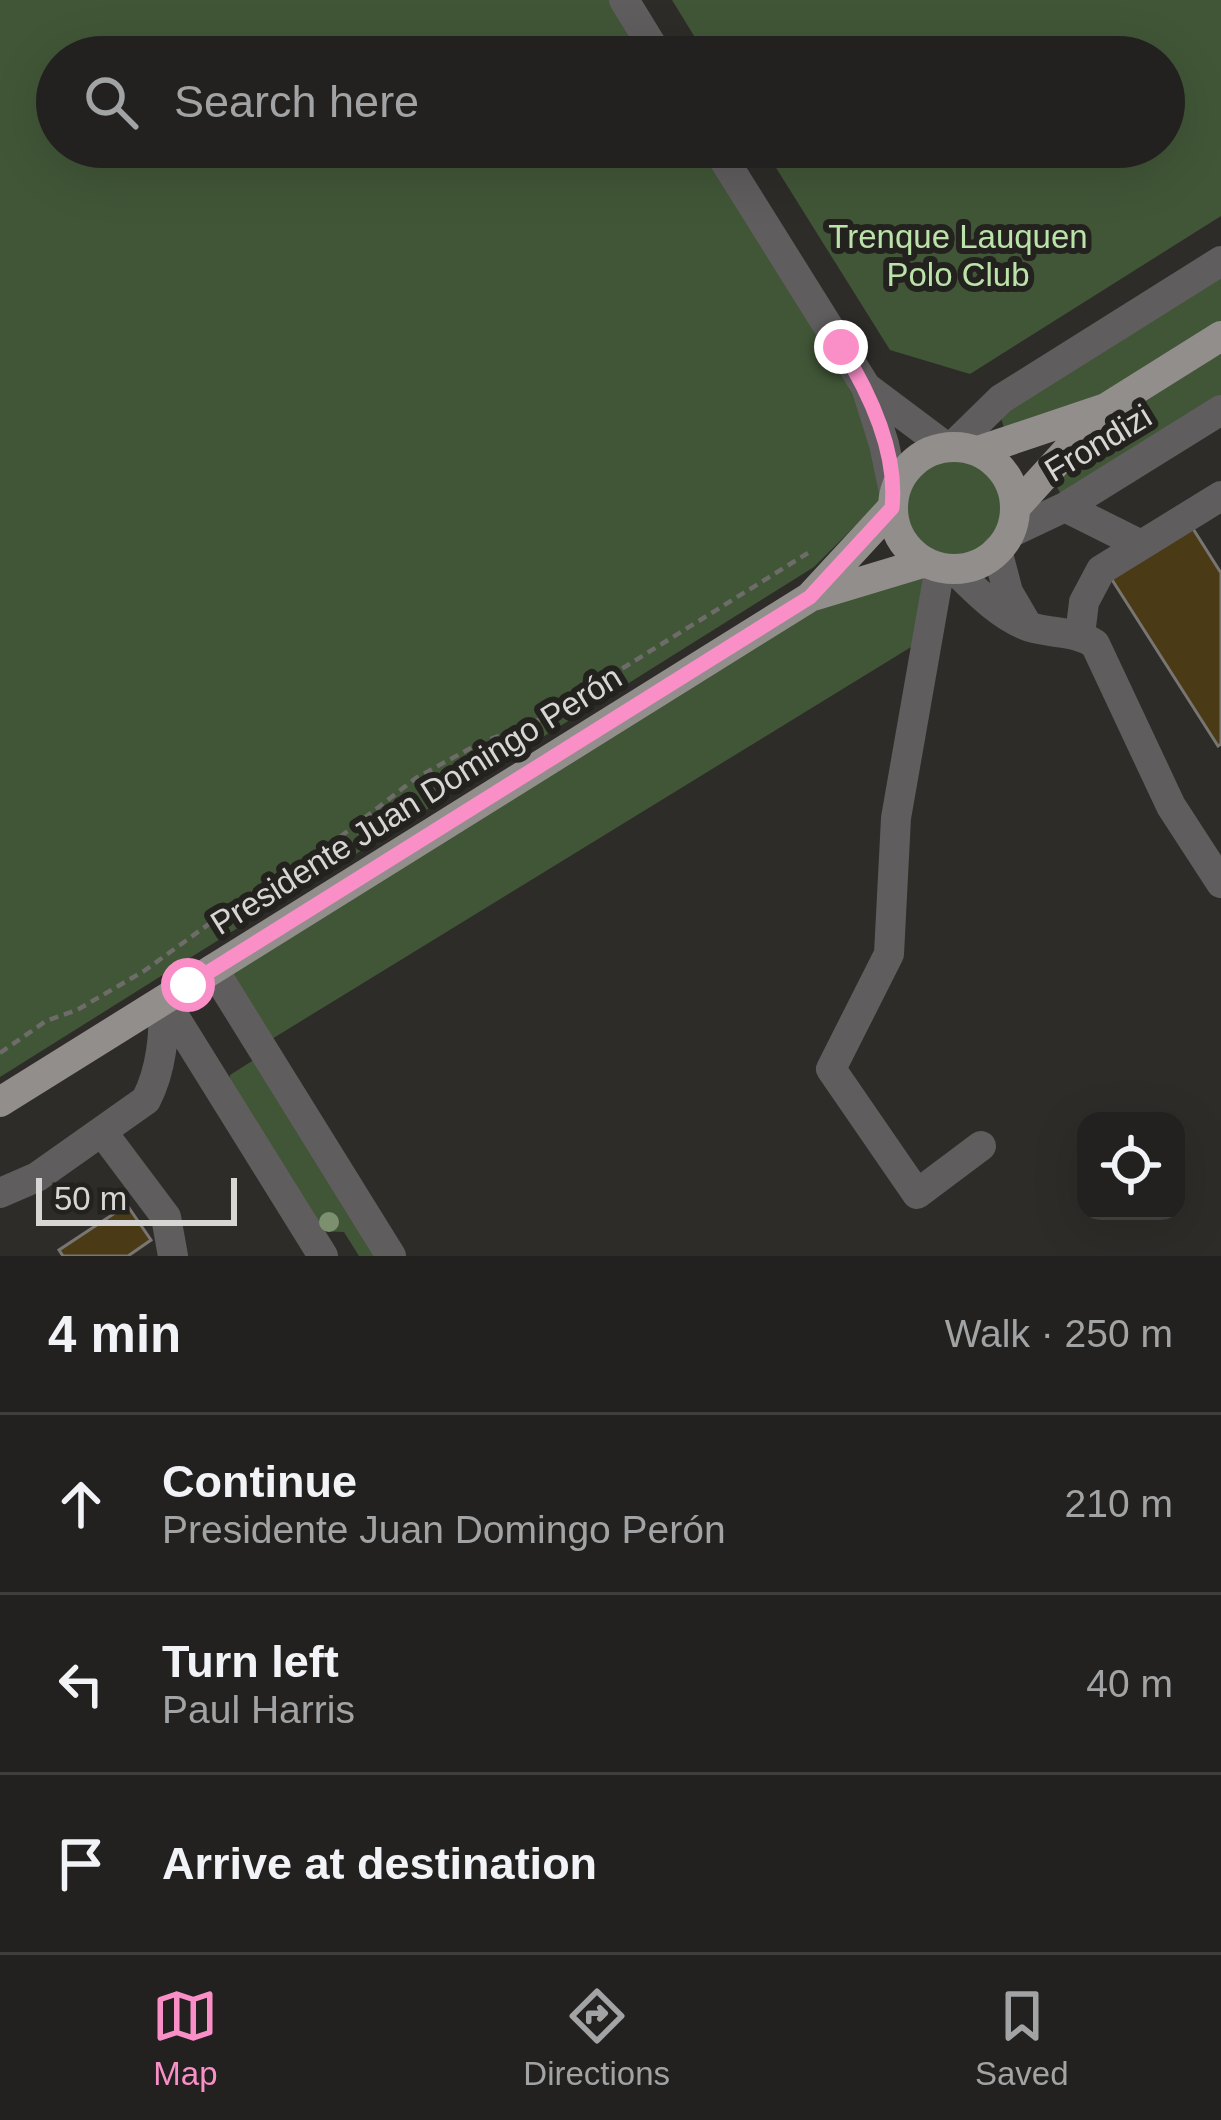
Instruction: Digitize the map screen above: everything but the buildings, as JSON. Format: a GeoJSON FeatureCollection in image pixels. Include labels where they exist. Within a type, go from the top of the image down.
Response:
{"type":"FeatureCollection","features":[{"type":"Feature","properties":{"kind":"main road"},"geometry":{"type":"LineString","coordinates":[[1106,408],[985,561],[940,566],[901,540],[893,500],[913,461],[1106,408],[1221,336]]}},
{"type":"Feature","properties":{"kind":"main road"},"geometry":{"type":"LineString","coordinates":[[959,448],[1005,474],[1008,530]]}},
{"type":"Feature","properties":{"kind":"main road","name":"Presidente Juan Domingo Perón"},"geometry":{"type":"LineString","coordinates":[[0,1102],[810,597],[893,500]]}},
{"type":"Feature","properties":{"kind":"main road","name":"Presidente Juan Domingo Perón"},"geometry":{"type":"LineString","coordinates":[[810,597],[940,566]]}},
{"type":"Feature","properties":{"kind":"street"},"geometry":{"type":"LineString","coordinates":[[624,0],[646,36]]}},
{"type":"Feature","properties":{"kind":"street"},"geometry":{"type":"LineString","coordinates":[[729,168],[866,387],[893,500]]}},
{"type":"Feature","properties":{"kind":"street"},"geometry":{"type":"LineString","coordinates":[[866,387],[959,448],[1001,399],[1221,261]]}},
{"type":"Feature","properties":{"kind":"street","name":"Frondizi"},"geometry":{"type":"LineString","coordinates":[[1008,530],[1065,507],[1221,410]]}},
{"type":"Feature","properties":{"kind":"street"},"geometry":{"type":"LineString","coordinates":[[1080,634],[1084,602],[1101,570],[1221,496]]}},
{"type":"Feature","properties":{"kind":"street"},"geometry":{"type":"LineString","coordinates":[[1065,507],[1142,545]]}},
{"type":"Feature","properties":{"kind":"street"},"geometry":{"type":"LineString","coordinates":[[1008,530],[1008,592],[1028,626]]}},
{"type":"Feature","properties":{"kind":"street"},"geometry":{"type":"LineString","coordinates":[[981,1146],[917,1194],[831,1069],[889,954],[896,818],[940,566],[1028,626],[1080,634],[1095,644],[1171,806],[1221,883]]}},
{"type":"Feature","properties":{"kind":"street"},"geometry":{"type":"LineString","coordinates":[[213,969],[391,1256]]}},
{"type":"Feature","properties":{"kind":"street"},"geometry":{"type":"LineString","coordinates":[[0,1193],[37,1177],[146,1100],[164,1037],[164,1000]]}},
{"type":"Feature","properties":{"kind":"street"},"geometry":{"type":"LineString","coordinates":[[164,1000],[323,1256]]}},
{"type":"Feature","properties":{"kind":"street"},"geometry":{"type":"LineString","coordinates":[[103,1133],[166,1217],[173,1256]]}},
{"type":"Feature","properties":{"kind":"path"},"geometry":{"type":"LineString","coordinates":[[0,1053],[46,1022],[77,1010],[144,971],[256,890],[295,872],[416,778],[478,744],[541,719],[823,544]]}},
{"type":"Feature","properties":{"kind":"green space"},"geometry":{"type":"Polygon","coordinates":[[[0,0],[611,0],[634,36],[36,36],[36,168],[717,168],[861,397],[883,481],[880,501],[814,567],[0,1077],[0,0]]]}},
{"type":"Feature","properties":{"kind":"green space","name":"Trenque Lauquen Polo Club"},"geometry":{"type":"Polygon","coordinates":[[[672,0],[1221,0],[1221,216],[970,374],[890,350],[776,168],[1185,168],[1185,36],[694,36],[672,0]]]}},
{"type":"Feature","properties":{"kind":"green space"},"geometry":{"type":"Polygon","coordinates":[[[1221,271],[1221,322],[1101,395],[1004,428],[999,411],[1221,271]]]}},
{"type":"Feature","properties":{"kind":"green space"},"geometry":{"type":"Polygon","coordinates":[[[1221,351],[1221,402],[1064,499],[1055,484],[1115,417],[1221,351]]]}},
{"type":"Feature","properties":{"kind":"green space"},"geometry":{"type":"Polygon","coordinates":[[[954,460],[973,463],[988,474],[999,489],[999,527],[988,542],[973,553],[954,556],[935,553],[920,542],[909,527],[906,508],[909,489],[920,474],[935,463],[954,460]]]}},
{"type":"Feature","properties":{"kind":"green space"},"geometry":{"type":"Polygon","coordinates":[[[929,576],[916,644],[267,1042],[226,977],[822,605],[929,576]]]}},
{"type":"Feature","properties":{"kind":"green space"},"geometry":{"type":"Polygon","coordinates":[[[252,1061],[264,1062],[385,1256],[359,1256],[344,1232],[315,1231],[228,1085],[230,1075],[252,1061]]]}},
{"type":"Feature","properties":{"kind":"route"},"geometry":{"type":"LineString","coordinates":[[188,985],[810,597],[892,508],[894,492],[866,387],[841,347]]}}]}
